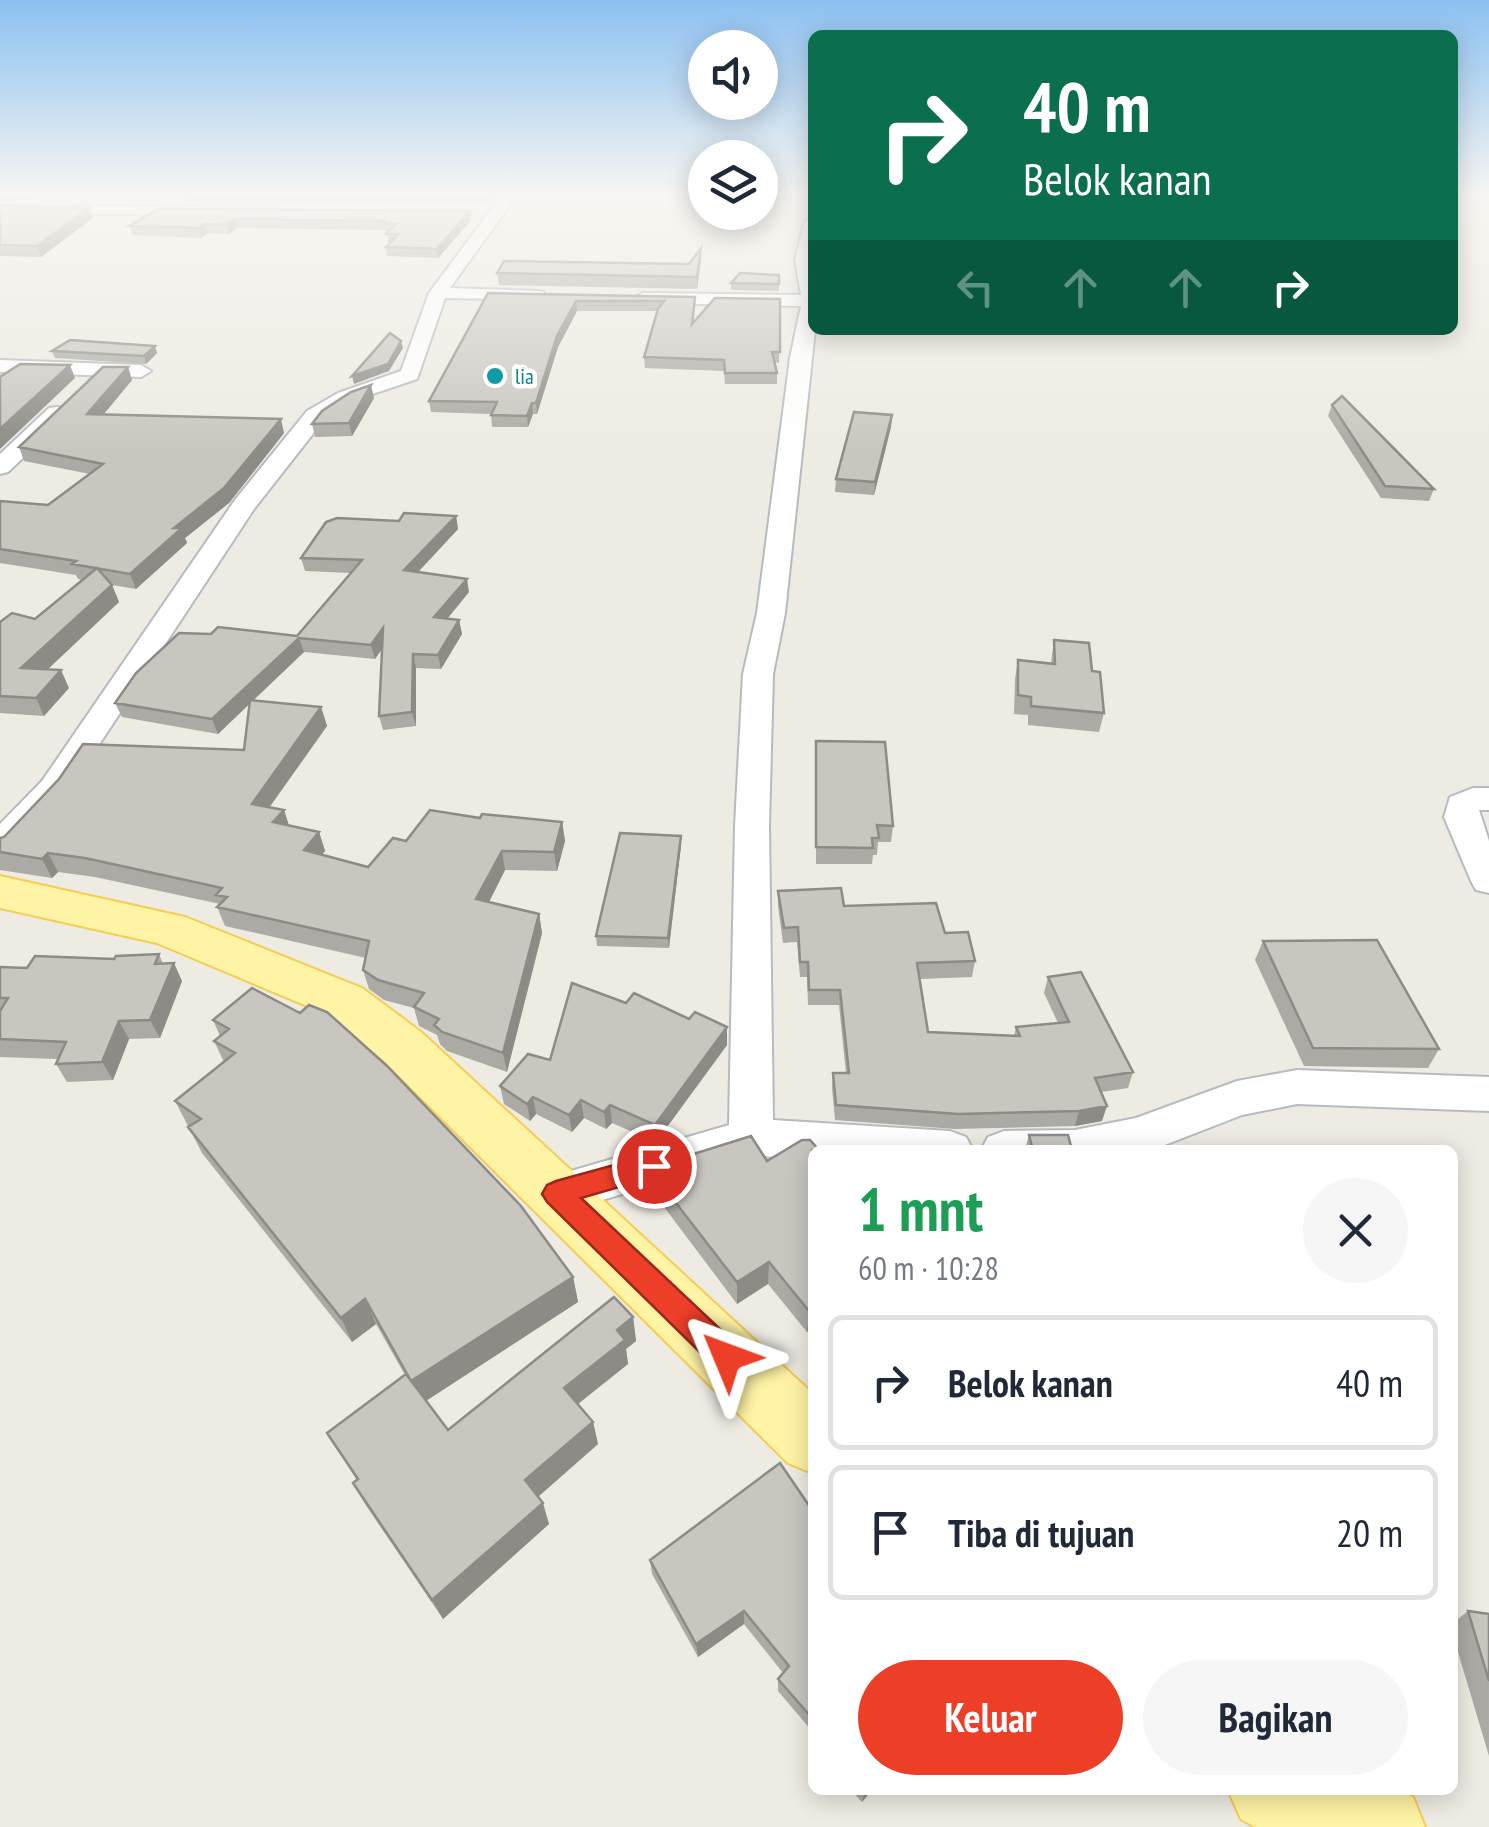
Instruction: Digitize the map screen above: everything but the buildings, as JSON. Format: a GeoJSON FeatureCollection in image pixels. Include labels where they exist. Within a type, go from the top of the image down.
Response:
{"type":"FeatureCollection","features":[{"type":"Feature","properties":{"kind":"main road"},"geometry":{"type":"LineString","coordinates":[[0,892],[168,929],[344,1001],[402,1046],[808,1435]]}},
{"type":"Feature","properties":{"kind":"main road"},"geometry":{"type":"LineString","coordinates":[[1280,1795],[1298,1804],[1383,1827]]}},
{"type":"Feature","properties":{"kind":"street"},"geometry":{"type":"LineString","coordinates":[[0,845],[54,788],[244,505],[315,416],[344,397],[410,374],[438,294],[447,280]]}},
{"type":"Feature","properties":{"kind":"street"},"geometry":{"type":"LineString","coordinates":[[438,294],[556,296]]}},
{"type":"Feature","properties":{"kind":"street"},"geometry":{"type":"LineString","coordinates":[[615,297],[808,301]]}},
{"type":"Feature","properties":{"kind":"street"},"geometry":{"type":"LineString","coordinates":[[751,1138],[752,826],[758,674],[770,614],[808,317]]}},
{"type":"Feature","properties":{"kind":"street"},"geometry":{"type":"LineString","coordinates":[[0,366],[142,372]]}},
{"type":"Feature","properties":{"kind":"street"},"geometry":{"type":"LineString","coordinates":[[0,467],[102,370]]}},
{"type":"Feature","properties":{"kind":"street"},"geometry":{"type":"LineString","coordinates":[[1489,799],[1473,799],[1462,805],[1461,816],[1489,880]]}},
{"type":"Feature","properties":{"kind":"street"},"geometry":{"type":"LineString","coordinates":[[1091,1145],[1139,1136],[1237,1098],[1297,1088],[1489,1094]]}},
{"type":"Feature","properties":{"kind":"street"},"geometry":{"type":"LineString","coordinates":[[556,1194],[751,1138],[867,1145]]}},
{"type":"Feature","properties":{"kind":"place","name":"lia"},"geometry":{"type":"Point","coordinates":[495,376]}},
{"type":"Feature","properties":{"kind":"route"},"geometry":{"type":"LineString","coordinates":[[654,1166],[556,1194],[727,1357]]}}]}
